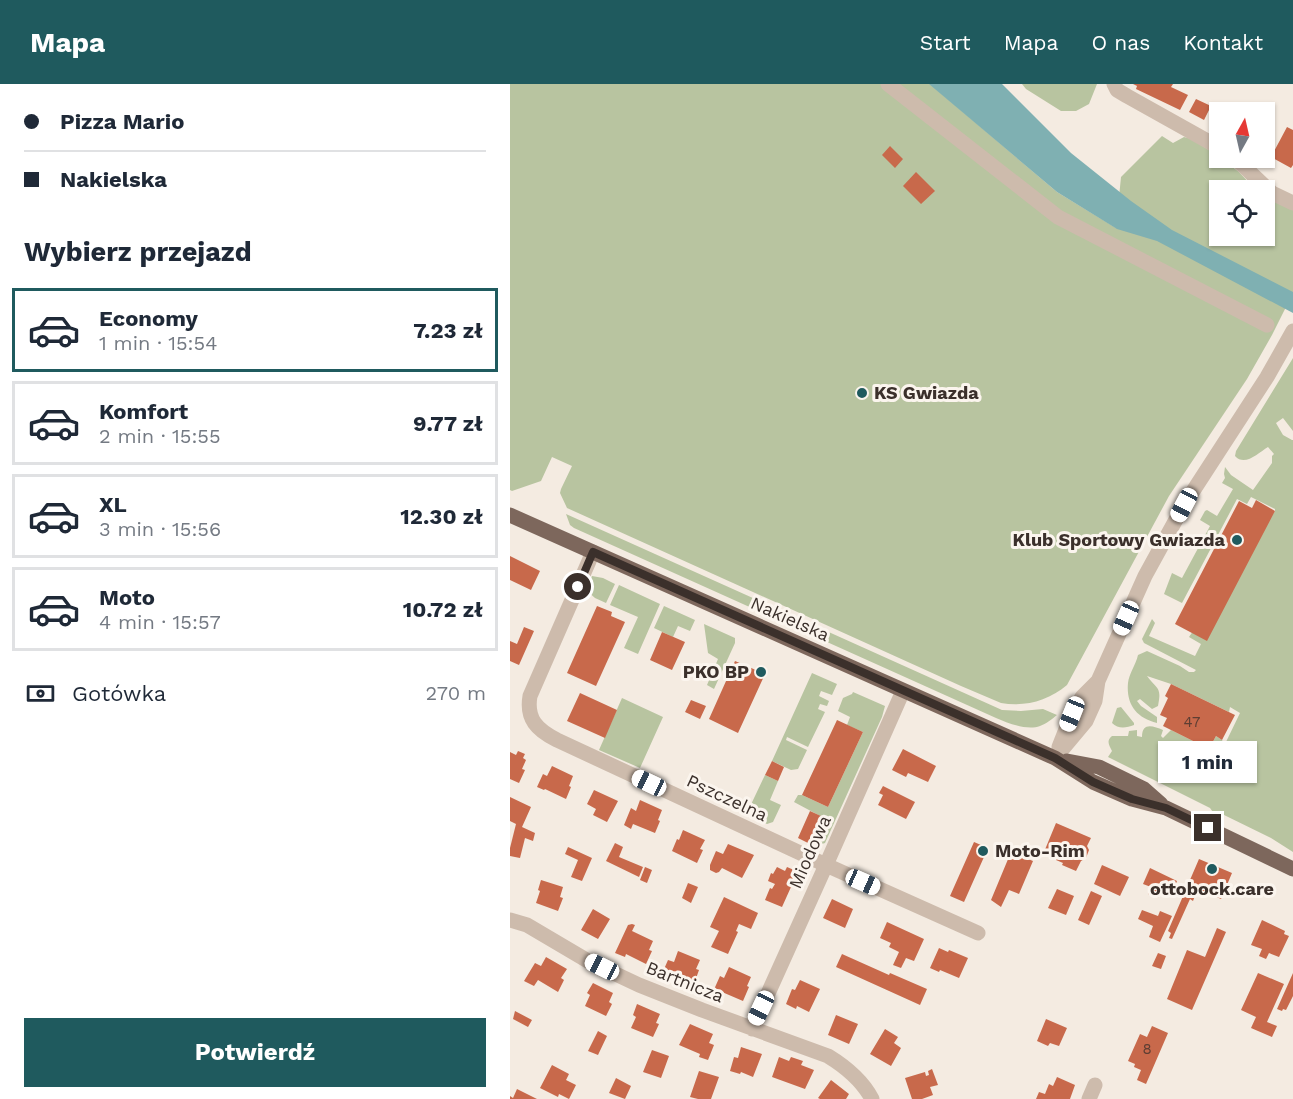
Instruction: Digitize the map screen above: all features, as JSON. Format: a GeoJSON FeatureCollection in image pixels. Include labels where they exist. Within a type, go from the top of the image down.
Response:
{"type":"FeatureCollection","features":[{"type":"Feature","properties":{"kind":"main road","name":"Nakielska"},"geometry":{"type":"LineString","coordinates":[[510,515],[1055,758],[1099,767],[1144,789],[1166,808],[1293,869]]}},
{"type":"Feature","properties":{"kind":"street"},"geometry":{"type":"LineString","coordinates":[[888,84],[1058,216],[1267,325]]}},
{"type":"Feature","properties":{"kind":"street"},"geometry":{"type":"LineString","coordinates":[[1114,84],[1117,90],[1209,142]]}},
{"type":"Feature","properties":{"kind":"street"},"geometry":{"type":"LineString","coordinates":[[1246,168],[1272,193],[1293,203]]}},
{"type":"Feature","properties":{"kind":"street"},"geometry":{"type":"LineString","coordinates":[[1055,758],[1086,721],[1095,701],[1098,681],[1145,576],[1184,505],[1262,385],[1293,331]]}},
{"type":"Feature","properties":{"kind":"street","name":"Pszczelna"},"geometry":{"type":"LineString","coordinates":[[593,552],[530,696],[529,711],[531,719],[537,726],[557,740],[826,866],[978,933]]}},
{"type":"Feature","properties":{"kind":"street","name":"Miodowa"},"geometry":{"type":"LineString","coordinates":[[752,1029],[903,691]]}},
{"type":"Feature","properties":{"kind":"street","name":"Bartnicza"},"geometry":{"type":"LineString","coordinates":[[510,920],[527,925],[588,961],[639,985],[828,1056],[843,1065],[872,1099]]}},
{"type":"Feature","properties":{"kind":"green space","name":"KS Gwiazda"},"geometry":{"type":"Polygon","coordinates":[[[510,84],[930,84],[1057,192],[1116,228],[1121,177],[1162,136],[1173,143],[1184,137],[1192,139],[1209,150],[1209,168],[1234,168],[1246,180],[1209,180],[1209,246],[1275,246],[1275,200],[1293,210],[1293,293],[1272,335],[1247,379],[1169,496],[1067,685],[1060,691],[1036,702],[1001,703],[567,508],[560,493],[572,466],[552,457],[541,481],[510,490],[510,84]]]}},
{"type":"Feature","properties":{"kind":"green space"},"geometry":{"type":"Polygon","coordinates":[[[1022,84],[1097,84],[1089,104],[1076,111],[1061,111],[1026,89],[1022,84]]]}},
{"type":"Feature","properties":{"kind":"green space"},"geometry":{"type":"Polygon","coordinates":[[[1293,358],[1293,431],[1283,418],[1276,423],[1283,435],[1293,440],[1293,852],[1271,838],[1222,814],[1215,815],[1210,808],[1108,757],[1112,751],[1109,741],[1112,736],[1128,736],[1129,731],[1137,730],[1137,736],[1142,737],[1142,732],[1149,726],[1163,730],[1161,736],[1163,738],[1171,730],[1209,749],[1216,736],[1225,744],[1240,713],[1230,707],[1229,712],[1171,684],[1147,676],[1159,691],[1158,706],[1152,709],[1140,699],[1137,701],[1157,717],[1157,723],[1143,718],[1134,709],[1129,697],[1128,683],[1138,655],[1147,651],[1189,672],[1196,670],[1144,643],[1142,639],[1152,619],[1155,623],[1149,636],[1195,656],[1201,644],[1189,637],[1275,511],[1251,497],[1247,504],[1237,499],[1182,603],[1164,594],[1172,573],[1182,578],[1210,526],[1200,520],[1205,511],[1217,516],[1233,489],[1222,483],[1225,478],[1225,467],[1231,475],[1253,490],[1272,463],[1274,454],[1268,447],[1247,460],[1235,456],[1293,358]]]}},
{"type":"Feature","properties":{"kind":"green space"},"geometry":{"type":"Polygon","coordinates":[[[566,514],[1002,710],[1043,709],[1057,715],[1044,724],[1029,728],[1001,720],[574,528],[570,525],[566,514]]]}},
{"type":"Feature","properties":{"kind":"green space"},"geometry":{"type":"Polygon","coordinates":[[[592,576],[615,584],[606,603],[595,598],[586,590],[592,576]]]}},
{"type":"Feature","properties":{"kind":"green space"},"geometry":{"type":"Polygon","coordinates":[[[619,585],[660,604],[638,654],[624,648],[638,617],[610,605],[619,585]]]}},
{"type":"Feature","properties":{"kind":"green space"},"geometry":{"type":"Polygon","coordinates":[[[664,606],[695,620],[690,631],[678,626],[673,637],[654,628],[664,606]]]}},
{"type":"Feature","properties":{"kind":"green space"},"geometry":{"type":"Polygon","coordinates":[[[704,624],[735,638],[735,643],[714,689],[707,685],[718,659],[708,653],[704,624]]]}},
{"type":"Feature","properties":{"kind":"green space"},"geometry":{"type":"Polygon","coordinates":[[[812,673],[837,684],[832,695],[821,691],[819,696],[829,701],[827,706],[820,704],[818,709],[825,712],[808,747],[787,737],[786,740],[807,750],[798,769],[791,770],[772,761],[812,673]]]}},
{"type":"Feature","properties":{"kind":"green space"},"geometry":{"type":"Polygon","coordinates":[[[853,692],[885,706],[825,843],[815,846],[810,844],[822,817],[794,802],[798,795],[802,795],[828,807],[863,732],[847,725],[850,717],[838,711],[843,698],[853,692]]]}},
{"type":"Feature","properties":{"kind":"green space"},"geometry":{"type":"Polygon","coordinates":[[[622,698],[663,717],[640,768],[599,750],[622,698]]]}},
{"type":"Feature","properties":{"kind":"green space"},"geometry":{"type":"Polygon","coordinates":[[[1121,707],[1134,725],[1122,727],[1112,723],[1117,708],[1121,707]]]}},
{"type":"Feature","properties":{"kind":"green space"},"geometry":{"type":"Polygon","coordinates":[[[765,775],[778,781],[770,800],[781,805],[773,822],[767,824],[746,815],[765,775]]]}},
{"type":"Feature","properties":{"kind":"water"},"geometry":{"type":"Polygon","coordinates":[[[929,84],[1002,84],[1071,153],[1131,201],[1172,230],[1293,292],[1293,313],[1157,241],[1117,229],[1057,192],[929,84]]]}},
{"type":"Feature","properties":{"kind":"building"},"geometry":{"type":"Polygon","coordinates":[[[1133,84],[1173,84],[1171,87],[1188,95],[1180,110],[1136,89],[1137,86],[1133,84]]]}},
{"type":"Feature","properties":{"kind":"building"},"geometry":{"type":"Polygon","coordinates":[[[1196,99],[1209,105],[1204,120],[1189,112],[1196,99]]]}},
{"type":"Feature","properties":{"kind":"building"},"geometry":{"type":"Polygon","coordinates":[[[1287,127],[1293,130],[1293,165],[1291,168],[1275,159],[1275,150],[1287,127]]]}},
{"type":"Feature","properties":{"kind":"building"},"geometry":{"type":"Polygon","coordinates":[[[890,146],[903,159],[895,168],[882,155],[890,146]]]}},
{"type":"Feature","properties":{"kind":"building"},"geometry":{"type":"Polygon","coordinates":[[[916,172],[935,191],[921,204],[903,186],[916,172]]]}},
{"type":"Feature","properties":{"kind":"building"},"geometry":{"type":"Polygon","coordinates":[[[1256,500],[1275,511],[1207,641],[1175,624],[1239,501],[1252,508],[1256,500]]]}},
{"type":"Feature","properties":{"kind":"building"},"geometry":{"type":"Polygon","coordinates":[[[510,556],[540,571],[531,590],[510,580],[510,556]]]}},
{"type":"Feature","properties":{"kind":"building"},"geometry":{"type":"Polygon","coordinates":[[[597,606],[612,612],[611,616],[625,622],[596,686],[567,673],[597,606]]]}},
{"type":"Feature","properties":{"kind":"building"},"geometry":{"type":"Polygon","coordinates":[[[524,627],[534,631],[519,665],[510,661],[510,641],[517,644],[524,627]]]}},
{"type":"Feature","properties":{"kind":"building"},"geometry":{"type":"Polygon","coordinates":[[[662,632],[685,642],[672,670],[650,660],[662,632]]]}},
{"type":"Feature","properties":{"kind":"building"},"geometry":{"type":"Polygon","coordinates":[[[735,661],[765,674],[738,733],[709,719],[735,661]]]}},
{"type":"Feature","properties":{"kind":"building"},"geometry":{"type":"Polygon","coordinates":[[[1171,684],[1235,715],[1222,740],[1216,736],[1209,749],[1163,726],[1167,718],[1160,715],[1168,698],[1165,696],[1171,684]]]}},
{"type":"Feature","properties":{"kind":"building"},"geometry":{"type":"Polygon","coordinates":[[[580,693],[617,710],[605,738],[567,721],[580,693]]]}},
{"type":"Feature","properties":{"kind":"building"},"geometry":{"type":"Polygon","coordinates":[[[691,700],[706,706],[700,719],[685,712],[691,700]]]}},
{"type":"Feature","properties":{"kind":"building"},"geometry":{"type":"Polygon","coordinates":[[[837,720],[863,732],[828,807],[802,795],[837,720]]]}},
{"type":"Feature","properties":{"kind":"building"},"geometry":{"type":"Polygon","coordinates":[[[903,749],[936,766],[928,782],[908,773],[906,777],[892,770],[903,749]]]}},
{"type":"Feature","properties":{"kind":"building"},"geometry":{"type":"Polygon","coordinates":[[[518,751],[525,754],[523,758],[526,760],[522,769],[525,770],[519,783],[510,779],[510,752],[516,755],[518,751]]]}},
{"type":"Feature","properties":{"kind":"building"},"geometry":{"type":"Polygon","coordinates":[[[772,761],[784,767],[778,781],[765,775],[772,761]]]}},
{"type":"Feature","properties":{"kind":"building"},"geometry":{"type":"Polygon","coordinates":[[[552,766],[573,776],[566,799],[537,787],[543,774],[547,776],[552,766]]]}},
{"type":"Feature","properties":{"kind":"building"},"geometry":{"type":"Polygon","coordinates":[[[883,786],[915,802],[906,819],[878,805],[883,795],[879,793],[883,786]]]}},
{"type":"Feature","properties":{"kind":"building"},"geometry":{"type":"Polygon","coordinates":[[[594,790],[618,801],[607,822],[593,815],[596,809],[587,804],[594,790]]]}},
{"type":"Feature","properties":{"kind":"building"},"geometry":{"type":"Polygon","coordinates":[[[510,797],[531,807],[522,827],[535,833],[533,841],[525,838],[520,858],[510,856],[516,824],[510,821],[510,797]]]}},
{"type":"Feature","properties":{"kind":"building"},"geometry":{"type":"Polygon","coordinates":[[[640,800],[662,810],[655,833],[633,824],[631,829],[624,825],[631,808],[636,811],[640,800]]]}},
{"type":"Feature","properties":{"kind":"building"},"geometry":{"type":"Polygon","coordinates":[[[810,811],[823,817],[810,844],[798,838],[810,811]]]}},
{"type":"Feature","properties":{"kind":"building"},"geometry":{"type":"Polygon","coordinates":[[[1056,823],[1091,838],[1087,846],[1089,850],[1086,858],[1081,861],[1076,871],[1062,865],[1063,863],[1056,860],[1057,858],[1044,852],[1056,823]]]}},
{"type":"Feature","properties":{"kind":"building"},"geometry":{"type":"Polygon","coordinates":[[[683,830],[705,840],[697,863],[672,851],[683,830]]]}},
{"type":"Feature","properties":{"kind":"building"},"geometry":{"type":"Polygon","coordinates":[[[974,842],[988,848],[964,902],[950,896],[974,842]]]}},
{"type":"Feature","properties":{"kind":"building"},"geometry":{"type":"Polygon","coordinates":[[[615,843],[623,847],[619,857],[643,867],[639,877],[606,861],[615,843]]]}},
{"type":"Feature","properties":{"kind":"building"},"geometry":{"type":"Polygon","coordinates":[[[728,844],[754,855],[742,878],[722,868],[716,873],[710,870],[716,851],[723,854],[728,844]]]}},
{"type":"Feature","properties":{"kind":"building"},"geometry":{"type":"Polygon","coordinates":[[[568,847],[592,858],[582,881],[571,877],[578,860],[565,854],[568,847]]]}},
{"type":"Feature","properties":{"kind":"building"},"geometry":{"type":"Polygon","coordinates":[[[1011,852],[1033,861],[1019,894],[1009,890],[1001,907],[991,900],[1011,852]]]}},
{"type":"Feature","properties":{"kind":"building"},"geometry":{"type":"Polygon","coordinates":[[[1199,859],[1232,873],[1221,899],[1195,887],[1193,892],[1196,893],[1193,901],[1190,899],[1172,939],[1169,938],[1171,933],[1168,931],[1199,859]]]}},
{"type":"Feature","properties":{"kind":"building"},"geometry":{"type":"Polygon","coordinates":[[[1102,865],[1129,877],[1120,896],[1094,884],[1102,865]]]}},
{"type":"Feature","properties":{"kind":"building"},"geometry":{"type":"Polygon","coordinates":[[[645,867],[652,870],[647,883],[640,880],[645,867]]]}},
{"type":"Feature","properties":{"kind":"building"},"geometry":{"type":"Polygon","coordinates":[[[777,867],[785,871],[787,867],[794,870],[792,874],[800,877],[794,888],[791,887],[782,907],[765,900],[770,888],[772,889],[775,884],[768,881],[771,873],[773,874],[777,867]]]}},
{"type":"Feature","properties":{"kind":"building"},"geometry":{"type":"Polygon","coordinates":[[[1150,868],[1177,881],[1171,896],[1161,891],[1158,898],[1148,894],[1151,887],[1143,884],[1150,868]]]}},
{"type":"Feature","properties":{"kind":"building"},"geometry":{"type":"Polygon","coordinates":[[[541,880],[563,887],[560,897],[563,898],[558,911],[536,903],[541,880]]]}},
{"type":"Feature","properties":{"kind":"building"},"geometry":{"type":"Polygon","coordinates":[[[688,883],[698,887],[691,903],[682,898],[688,883]]]}},
{"type":"Feature","properties":{"kind":"building"},"geometry":{"type":"Polygon","coordinates":[[[1057,889],[1074,896],[1066,915],[1048,908],[1057,889]]]}},
{"type":"Feature","properties":{"kind":"building"},"geometry":{"type":"Polygon","coordinates":[[[1091,891],[1102,896],[1089,925],[1078,920],[1091,891]]]}},
{"type":"Feature","properties":{"kind":"building"},"geometry":{"type":"Polygon","coordinates":[[[724,897],[758,913],[751,929],[739,924],[736,931],[738,932],[728,954],[711,947],[719,931],[710,927],[724,897]]]}},
{"type":"Feature","properties":{"kind":"building"},"geometry":{"type":"Polygon","coordinates":[[[832,899],[853,909],[845,928],[823,918],[832,899]]]}},
{"type":"Feature","properties":{"kind":"building"},"geometry":{"type":"Polygon","coordinates":[[[593,909],[610,919],[598,939],[581,930],[593,909]]]}},
{"type":"Feature","properties":{"kind":"building"},"geometry":{"type":"Polygon","coordinates":[[[1142,910],[1158,916],[1160,911],[1172,916],[1160,942],[1149,937],[1153,926],[1138,919],[1142,910]]]}},
{"type":"Feature","properties":{"kind":"building"},"geometry":{"type":"Polygon","coordinates":[[[1262,920],[1285,931],[1284,934],[1289,936],[1279,957],[1269,953],[1266,959],[1259,956],[1262,949],[1251,945],[1262,920]]]}},
{"type":"Feature","properties":{"kind":"building"},"geometry":{"type":"Polygon","coordinates":[[[887,922],[924,939],[914,961],[906,958],[901,968],[893,965],[899,952],[889,947],[891,943],[880,938],[887,922]]]}},
{"type":"Feature","properties":{"kind":"building"},"geometry":{"type":"Polygon","coordinates":[[[628,925],[635,925],[632,931],[653,941],[649,950],[652,951],[646,964],[626,954],[625,957],[615,953],[628,925]]]}},
{"type":"Feature","properties":{"kind":"building"},"geometry":{"type":"Polygon","coordinates":[[[1217,928],[1226,932],[1192,1010],[1167,999],[1187,950],[1205,957],[1217,928]]]}},
{"type":"Feature","properties":{"kind":"building"},"geometry":{"type":"Polygon","coordinates":[[[939,948],[968,958],[959,978],[930,968],[939,948]]]}},
{"type":"Feature","properties":{"kind":"building"},"geometry":{"type":"Polygon","coordinates":[[[678,951],[700,960],[694,984],[672,976],[671,980],[661,976],[668,960],[674,962],[678,951]]]}},
{"type":"Feature","properties":{"kind":"building"},"geometry":{"type":"Polygon","coordinates":[[[1158,953],[1166,956],[1161,969],[1152,966],[1158,953]]]}},
{"type":"Feature","properties":{"kind":"building"},"geometry":{"type":"Polygon","coordinates":[[[842,954],[927,989],[920,1005],[836,967],[842,954]]]}},
{"type":"Feature","properties":{"kind":"building"},"geometry":{"type":"Polygon","coordinates":[[[546,957],[567,969],[561,978],[564,980],[558,992],[538,980],[534,986],[524,981],[535,963],[541,966],[546,957]]]}},
{"type":"Feature","properties":{"kind":"building"},"geometry":{"type":"Polygon","coordinates":[[[729,967],[751,977],[743,1001],[722,992],[720,997],[712,994],[720,976],[724,978],[729,967]]]}},
{"type":"Feature","properties":{"kind":"building"},"geometry":{"type":"Polygon","coordinates":[[[1258,973],[1284,984],[1267,1022],[1277,1026],[1272,1037],[1251,1028],[1256,1017],[1241,1010],[1258,973]]]}},
{"type":"Feature","properties":{"kind":"building"},"geometry":{"type":"Polygon","coordinates":[[[1293,973],[1293,996],[1286,1010],[1282,1011],[1277,1009],[1293,973]]]}},
{"type":"Feature","properties":{"kind":"building"},"geometry":{"type":"Polygon","coordinates":[[[800,980],[820,989],[809,1012],[786,1004],[792,989],[795,990],[800,980]]]}},
{"type":"Feature","properties":{"kind":"building"},"geometry":{"type":"Polygon","coordinates":[[[593,983],[613,993],[609,1002],[612,1004],[606,1016],[585,1006],[590,995],[587,993],[593,983]]]}},
{"type":"Feature","properties":{"kind":"building"},"geometry":{"type":"Polygon","coordinates":[[[637,1004],[660,1014],[656,1023],[659,1024],[653,1037],[631,1028],[636,1017],[633,1015],[637,1004]]]}},
{"type":"Feature","properties":{"kind":"building"},"geometry":{"type":"Polygon","coordinates":[[[515,1011],[532,1020],[528,1027],[513,1019],[515,1011]]]}},
{"type":"Feature","properties":{"kind":"building"},"geometry":{"type":"Polygon","coordinates":[[[836,1015],[858,1024],[849,1044],[828,1035],[836,1015]]]}},
{"type":"Feature","properties":{"kind":"building"},"geometry":{"type":"Polygon","coordinates":[[[1046,1019],[1067,1028],[1059,1046],[1050,1043],[1048,1046],[1037,1041],[1046,1019]]]}},
{"type":"Feature","properties":{"kind":"building"},"geometry":{"type":"Polygon","coordinates":[[[690,1024],[713,1034],[709,1043],[714,1045],[708,1060],[679,1045],[690,1024]]]}},
{"type":"Feature","properties":{"kind":"building"},"geometry":{"type":"Polygon","coordinates":[[[1152,1026],[1168,1033],[1146,1084],[1137,1080],[1141,1070],[1128,1061],[1140,1034],[1147,1037],[1152,1026]]]}},
{"type":"Feature","properties":{"kind":"building"},"geometry":{"type":"Polygon","coordinates":[[[885,1029],[898,1037],[894,1043],[901,1048],[891,1066],[870,1054],[885,1029]]]}},
{"type":"Feature","properties":{"kind":"building"},"geometry":{"type":"Polygon","coordinates":[[[598,1031],[607,1036],[598,1055],[588,1051],[598,1031]]]}},
{"type":"Feature","properties":{"kind":"building"},"geometry":{"type":"Polygon","coordinates":[[[741,1047],[762,1054],[753,1077],[741,1072],[740,1074],[730,1071],[734,1057],[738,1058],[741,1047]]]}},
{"type":"Feature","properties":{"kind":"building"},"geometry":{"type":"Polygon","coordinates":[[[652,1050],[669,1056],[661,1078],[643,1072],[652,1050]]]}},
{"type":"Feature","properties":{"kind":"building"},"geometry":{"type":"Polygon","coordinates":[[[779,1057],[789,1061],[791,1057],[803,1061],[801,1065],[814,1070],[805,1089],[772,1077],[779,1057]]]}},
{"type":"Feature","properties":{"kind":"building"},"geometry":{"type":"Polygon","coordinates":[[[552,1065],[569,1074],[566,1080],[576,1085],[569,1099],[559,1094],[558,1097],[540,1088],[552,1065]]]}},
{"type":"Feature","properties":{"kind":"building"},"geometry":{"type":"Polygon","coordinates":[[[932,1069],[938,1085],[930,1087],[933,1095],[922,1099],[912,1099],[905,1078],[925,1072],[926,1076],[929,1075],[928,1071],[932,1069]]]}},
{"type":"Feature","properties":{"kind":"building"},"geometry":{"type":"Polygon","coordinates":[[[699,1071],[719,1077],[711,1099],[690,1097],[699,1071]]]}},
{"type":"Feature","properties":{"kind":"building"},"geometry":{"type":"Polygon","coordinates":[[[1057,1077],[1075,1085],[1070,1099],[1036,1099],[1039,1092],[1045,1094],[1049,1084],[1053,1086],[1057,1077]]]}},
{"type":"Feature","properties":{"kind":"building"},"geometry":{"type":"Polygon","coordinates":[[[616,1078],[631,1086],[625,1099],[609,1093],[616,1078]]]}},
{"type":"Feature","properties":{"kind":"building"},"geometry":{"type":"Polygon","coordinates":[[[831,1080],[849,1094],[846,1099],[818,1098],[831,1080]]]}},
{"type":"Feature","properties":{"kind":"building"},"geometry":{"type":"Polygon","coordinates":[[[517,1089],[537,1099],[510,1099],[510,1096],[513,1098],[517,1089]]]}},
{"type":"Feature","properties":{"kind":"place","name":"KS Gwiazda"},"geometry":{"type":"Point","coordinates":[862,393]}},
{"type":"Feature","properties":{"kind":"place","name":"Klub Sportowy Gwiazda"},"geometry":{"type":"Point","coordinates":[1237,540]}},
{"type":"Feature","properties":{"kind":"place","name":"PKO BP"},"geometry":{"type":"Point","coordinates":[761,672]}},
{"type":"Feature","properties":{"kind":"place","name":"Moto-Rim"},"geometry":{"type":"Point","coordinates":[983,851]}},
{"type":"Feature","properties":{"kind":"place","name":"ottobock.care"},"geometry":{"type":"Point","coordinates":[1212,869]}},
{"type":"Feature","properties":{"kind":"route"},"geometry":{"type":"LineString","coordinates":[[578,587],[593,552],[1055,758],[1093,782],[1132,799],[1166,808],[1208,828]]}}]}
